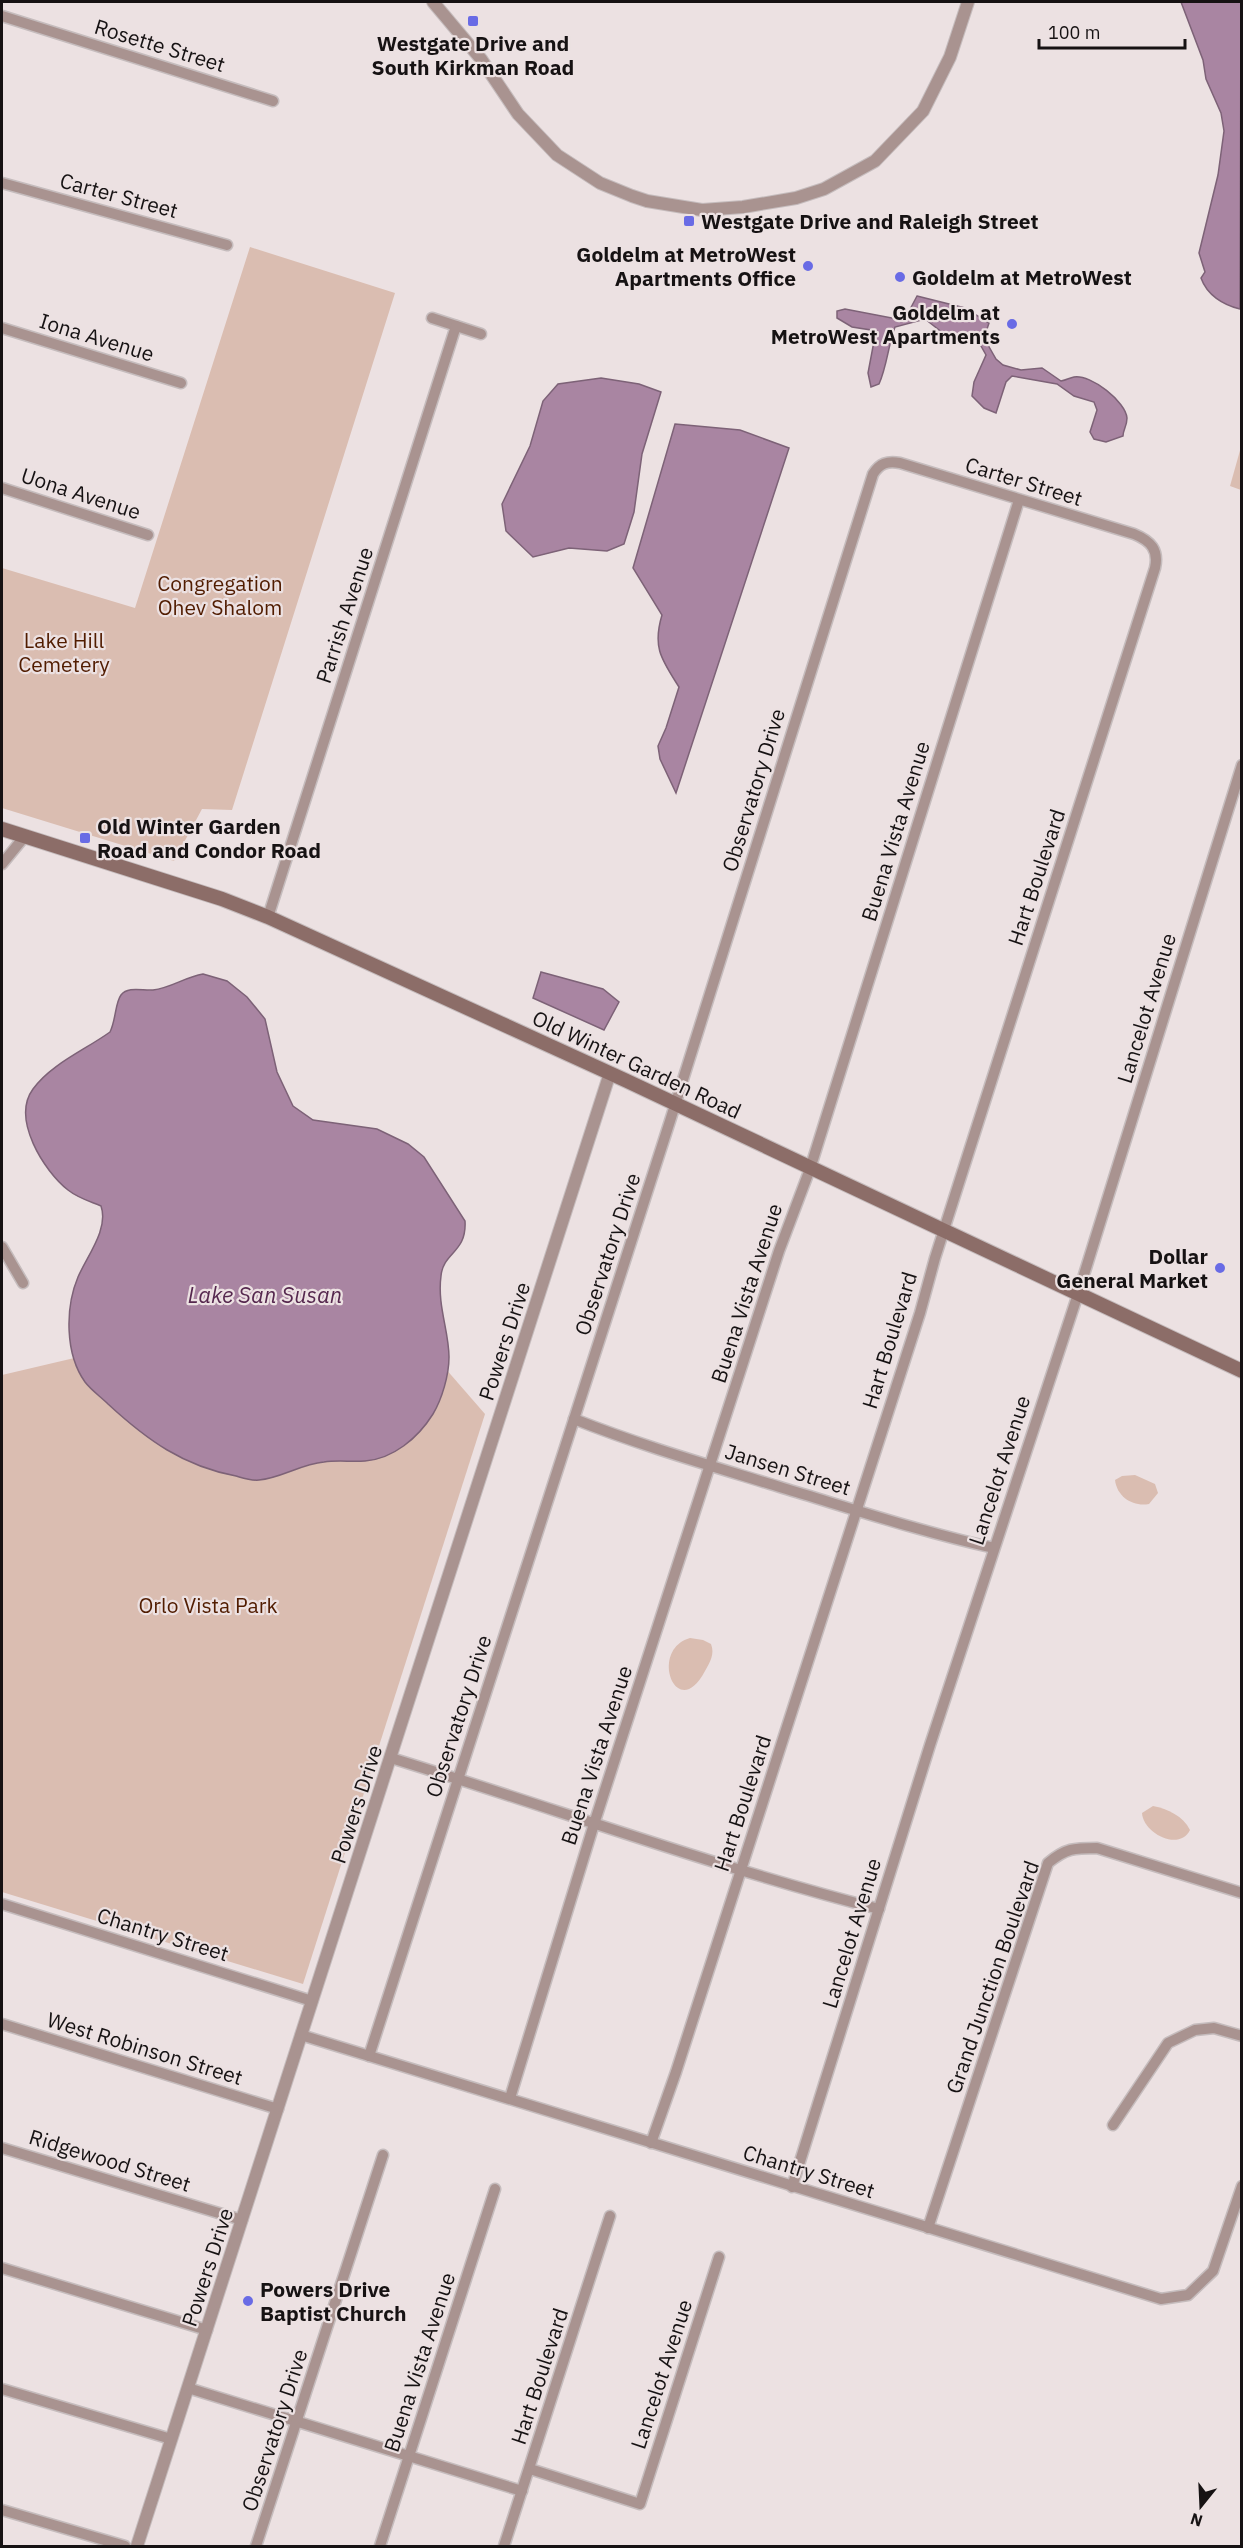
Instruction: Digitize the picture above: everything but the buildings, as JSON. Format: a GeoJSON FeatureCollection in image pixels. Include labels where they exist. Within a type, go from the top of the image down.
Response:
{"type":"FeatureCollection","features":[{"type":"Feature","properties":{"kind":"main road","name":"Old Winter Garden Road"},"geometry":{"type":"LineString","coordinates":[[2,829],[222,899],[268,917],[610,1073],[1242,1371]]}},
{"type":"Feature","properties":{"kind":"street"},"geometry":{"type":"LineString","coordinates":[[434,2],[480,60],[518,114],[556,155],[600,183],[632,196],[647,201],[702,210],[743,207],[796,198],[824,189],[875,161],[922,111],[950,57],[968,2]]}},
{"type":"Feature","properties":{"kind":"street","name":"Rosette Street"},"geometry":{"type":"LineString","coordinates":[[2,16],[273,101]]}},
{"type":"Feature","properties":{"kind":"street","name":"Carter Street"},"geometry":{"type":"LineString","coordinates":[[2,183],[227,245]]}},
{"type":"Feature","properties":{"kind":"street"},"geometry":{"type":"LineString","coordinates":[[432,318],[481,333]]}},
{"type":"Feature","properties":{"kind":"street","name":"Parrish Avenue"},"geometry":{"type":"LineString","coordinates":[[268,917],[456,326]]}},
{"type":"Feature","properties":{"kind":"street","name":"Iona Avenue"},"geometry":{"type":"LineString","coordinates":[[2,328],[181,383]]}},
{"type":"Feature","properties":{"kind":"street","name":"Carter Street"},"geometry":{"type":"LineString","coordinates":[[880,464],[900,463],[1134,534],[1154,547]]}},
{"type":"Feature","properties":{"kind":"street","name":"Observatory Drive"},"geometry":{"type":"LineString","coordinates":[[369,2056],[676,1104],[870,481],[880,464]]}},
{"type":"Feature","properties":{"kind":"street","name":"Uona Avenue"},"geometry":{"type":"LineString","coordinates":[[2,488],[148,535]]}},
{"type":"Feature","properties":{"kind":"street","name":"Buena Vista Avenue"},"geometry":{"type":"LineString","coordinates":[[510,2098],[594,1824],[779,1251],[810,1169],[1018,500]]}},
{"type":"Feature","properties":{"kind":"street","name":"Hart Boulevard"},"geometry":{"type":"LineString","coordinates":[[651,2143],[741,1869],[1155,568],[1154,547]]}},
{"type":"Feature","properties":{"kind":"street","name":"Lancelot Avenue"},"geometry":{"type":"LineString","coordinates":[[792,2187],[994,1548],[1078,1294],[1242,765]]}},
{"type":"Feature","properties":{"kind":"street"},"geometry":{"type":"LineString","coordinates":[[2,864],[25,836]]}},
{"type":"Feature","properties":{"kind":"street","name":"Powers Drive"},"geometry":{"type":"LineString","coordinates":[[137,2547],[610,1073]]}},
{"type":"Feature","properties":{"kind":"street"},"geometry":{"type":"LineString","coordinates":[[2,1247],[23,1283]]}},
{"type":"Feature","properties":{"kind":"street","name":"Jansen Street"},"geometry":{"type":"LineString","coordinates":[[574,1419],[629,1441],[931,1534],[994,1548]]}},
{"type":"Feature","properties":{"kind":"street"},"geometry":{"type":"LineString","coordinates":[[391,1758],[594,1824],[879,1909]]}},
{"type":"Feature","properties":{"kind":"street","name":"Grand Junction Boulevard"},"geometry":{"type":"LineString","coordinates":[[928,2228],[1048,1863],[1060,1853],[1073,1848],[1097,1848],[1242,1893]]}},
{"type":"Feature","properties":{"kind":"street","name":"Chantry Street"},"geometry":{"type":"LineString","coordinates":[[2,1904],[312,2001]]}},
{"type":"Feature","properties":{"kind":"street","name":"West Robinson Street"},"geometry":{"type":"LineString","coordinates":[[2,2024],[278,2109]]}},
{"type":"Feature","properties":{"kind":"street"},"geometry":{"type":"LineString","coordinates":[[1113,2125],[1168,2043],[1195,2030],[1214,2028],[1242,2036]]}},
{"type":"Feature","properties":{"kind":"street","name":"Chantry Street"},"geometry":{"type":"LineString","coordinates":[[301,2035],[1161,2299],[1188,2295],[1213,2271],[1242,2186]]}},
{"type":"Feature","properties":{"kind":"street","name":"Ridgewood Street"},"geometry":{"type":"LineString","coordinates":[[2,2148],[242,2220]]}},
{"type":"Feature","properties":{"kind":"street","name":"Observatory Drive"},"geometry":{"type":"LineString","coordinates":[[256,2547],[383,2154]]}},
{"type":"Feature","properties":{"kind":"street","name":"Buena Vista Avenue"},"geometry":{"type":"LineString","coordinates":[[380,2547],[495,2189]]}},
{"type":"Feature","properties":{"kind":"street","name":"Hart Boulevard"},"geometry":{"type":"LineString","coordinates":[[504,2547],[610,2216]]}},
{"type":"Feature","properties":{"kind":"street","name":"Lancelot Avenue"},"geometry":{"type":"LineString","coordinates":[[530,2469],[640,2504],[719,2257]]}},
{"type":"Feature","properties":{"kind":"street"},"geometry":{"type":"LineString","coordinates":[[2,2268],[207,2330]]}},
{"type":"Feature","properties":{"kind":"street"},"geometry":{"type":"LineString","coordinates":[[188,2388],[522,2491]]}},
{"type":"Feature","properties":{"kind":"street"},"geometry":{"type":"LineString","coordinates":[[2,2389],[171,2439]]}},
{"type":"Feature","properties":{"kind":"street"},"geometry":{"type":"LineString","coordinates":[[2,2510],[125,2547]]}},
{"type":"Feature","properties":{"kind":"green space","name":"Congregation Ohev Shalom"},"geometry":{"type":"Polygon","coordinates":[[[250,247],[395,293],[232,810],[202,809],[174,861],[2,808],[2,568],[135,608],[250,247]]]}},
{"type":"Feature","properties":{"kind":"green space"},"geometry":{"type":"Polygon","coordinates":[[[1241,447],[1241,490],[1230,486],[1241,447]]]}},
{"type":"Feature","properties":{"kind":"green space","name":"Orlo Vista Park"},"geometry":{"type":"Polygon","coordinates":[[[418,1337],[485,1414],[303,1984],[2,1892],[2,1375],[151,1340],[418,1337]]]}},
{"type":"Feature","properties":{"kind":"green space"},"geometry":{"type":"Polygon","coordinates":[[[1135,1475],[1155,1484],[1158,1493],[1149,1504],[1137,1504],[1127,1500],[1116,1486],[1115,1480],[1122,1476],[1135,1475]]]}},
{"type":"Feature","properties":{"kind":"green space"},"geometry":{"type":"Polygon","coordinates":[[[690,1638],[711,1644],[712,1655],[695,1685],[685,1690],[677,1687],[671,1679],[669,1668],[671,1656],[677,1645],[690,1638]]]}},
{"type":"Feature","properties":{"kind":"green space"},"geometry":{"type":"Polygon","coordinates":[[[1153,1806],[1174,1814],[1190,1830],[1185,1836],[1170,1840],[1155,1833],[1148,1827],[1142,1813],[1153,1806]]]}},
{"type":"Feature","properties":{"kind":"water"},"geometry":{"type":"Polygon","coordinates":[[[1181,2],[1241,2],[1240,309],[1216,298],[1201,278],[1205,272],[1199,253],[1218,175],[1224,131],[1221,113],[1206,79],[1203,60],[1181,2]]]}},
{"type":"Feature","properties":{"kind":"water"},"geometry":{"type":"Polygon","coordinates":[[[917,296],[965,308],[989,323],[984,338],[996,359],[1003,365],[1021,370],[1042,368],[1061,381],[1081,377],[1098,384],[1121,404],[1125,412],[1127,421],[1123,436],[1106,442],[1094,439],[1090,432],[1097,410],[1094,402],[1074,396],[1057,384],[1012,376],[1006,382],[996,413],[984,408],[972,396],[974,382],[986,355],[977,339],[943,333],[925,319],[895,327],[879,384],[871,387],[868,373],[875,336],[871,330],[852,327],[837,318],[837,311],[845,309],[897,319],[907,315],[917,296]]]}},
{"type":"Feature","properties":{"kind":"water"},"geometry":{"type":"Polygon","coordinates":[[[601,378],[639,384],[661,392],[642,454],[634,512],[624,544],[607,551],[569,548],[533,557],[506,531],[502,504],[530,446],[543,401],[558,384],[601,378]]]}},
{"type":"Feature","properties":{"kind":"water"},"geometry":{"type":"Polygon","coordinates":[[[675,424],[740,430],[789,448],[676,793],[660,759],[658,746],[679,687],[660,653],[658,636],[662,615],[633,568],[675,424]]]}},
{"type":"Feature","properties":{"kind":"water"},"geometry":{"type":"Polygon","coordinates":[[[541,972],[603,989],[619,1002],[604,1030],[533,998],[541,972]]]}},
{"type":"Feature","properties":{"kind":"water","name":"Lake San Susan"},"geometry":{"type":"Polygon","coordinates":[[[203,974],[227,981],[247,997],[265,1019],[277,1072],[293,1106],[313,1120],[377,1129],[408,1144],[424,1157],[465,1221],[462,1240],[446,1262],[441,1276],[442,1308],[449,1357],[442,1394],[433,1414],[420,1431],[404,1446],[385,1456],[365,1461],[316,1463],[259,1480],[217,1472],[182,1458],[152,1440],[87,1385],[78,1371],[69,1331],[71,1303],[78,1277],[100,1233],[103,1215],[101,1206],[68,1190],[41,1158],[28,1129],[27,1101],[33,1089],[49,1072],[110,1032],[118,1002],[124,992],[160,989],[203,974]]]}},
{"type":"Feature","properties":{"kind":"place","name":"Westgate Drive and South Kirkman Road"},"geometry":{"type":"Point","coordinates":[473,21]}},
{"type":"Feature","properties":{"kind":"place","name":"Westgate Drive and Raleigh Street"},"geometry":{"type":"Point","coordinates":[689,221]}},
{"type":"Feature","properties":{"kind":"place","name":"Goldelm at MetroWest Apartments Office"},"geometry":{"type":"Point","coordinates":[808,266]}},
{"type":"Feature","properties":{"kind":"place","name":"Goldelm at MetroWest"},"geometry":{"type":"Point","coordinates":[900,277]}},
{"type":"Feature","properties":{"kind":"place","name":"Goldelm at MetroWest Apartments"},"geometry":{"type":"Point","coordinates":[1012,324]}},
{"type":"Feature","properties":{"kind":"place","name":"Old Winter Garden Road and Condor Road"},"geometry":{"type":"Point","coordinates":[85,838]}},
{"type":"Feature","properties":{"kind":"place","name":"Dollar General Market"},"geometry":{"type":"Point","coordinates":[1220,1268]}},
{"type":"Feature","properties":{"kind":"place","name":"Powers Drive Baptist Church"},"geometry":{"type":"Point","coordinates":[248,2301]}},
{"type":"Feature","properties":{"kind":"park label","name":"Lake Hill Cemetery"},"geometry":{"type":"Point","coordinates":[64,652]}}]}
